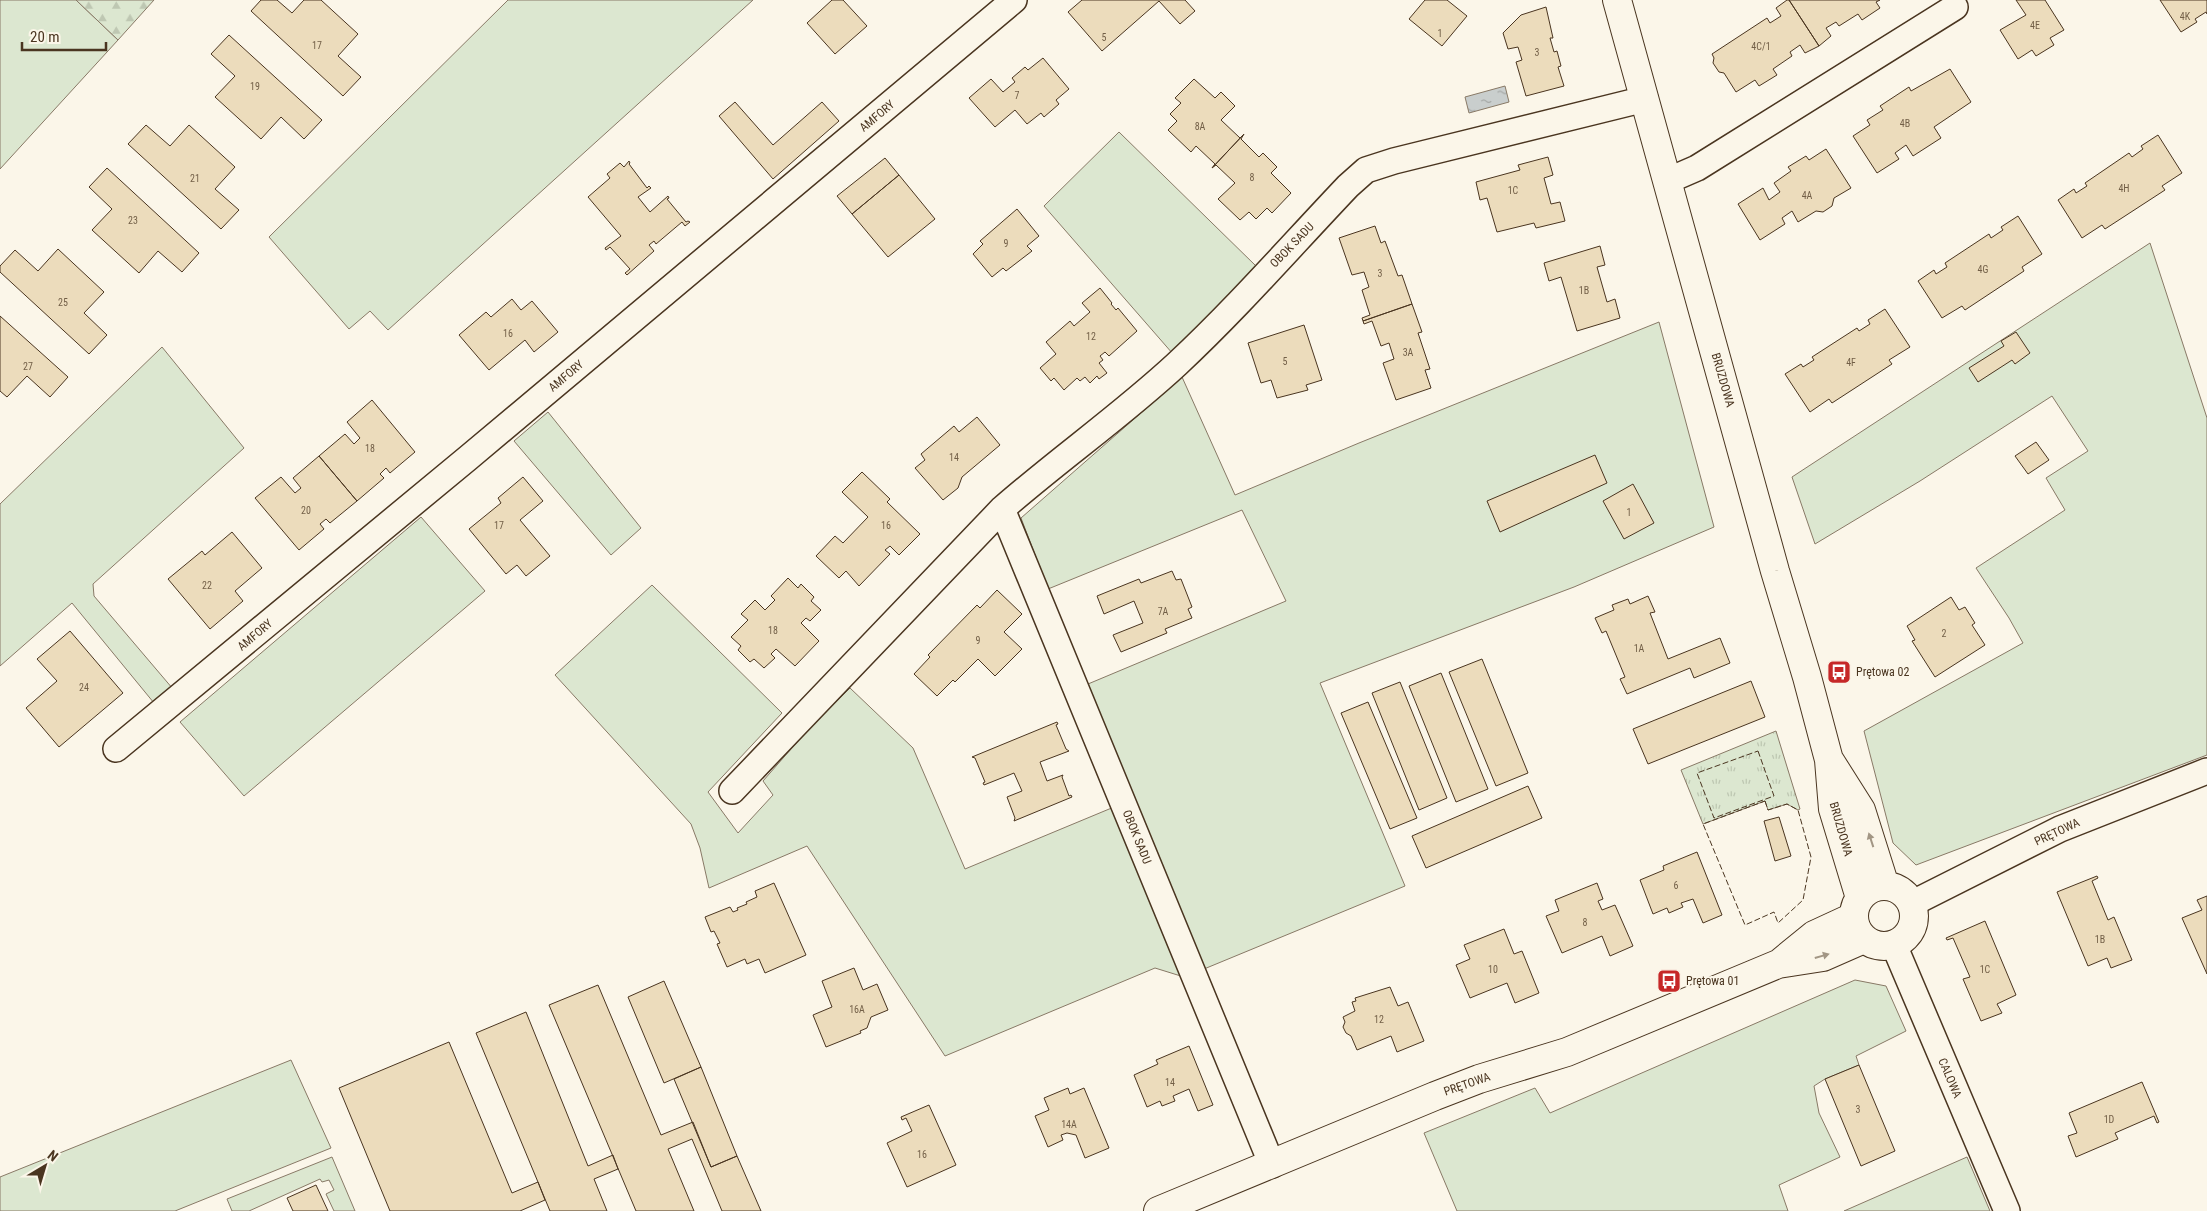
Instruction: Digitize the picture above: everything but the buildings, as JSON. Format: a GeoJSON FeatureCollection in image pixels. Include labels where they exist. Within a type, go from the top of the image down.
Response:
{"type":"FeatureCollection","features":[{"type":"Feature","properties":{"kind":"street","name":"AMFORY"},"geometry":{"type":"LineString","coordinates":[[116,749],[453,471],[1014,0]]}},
{"type":"Feature","properties":{"kind":"street","name":"BRUZDOWA"},"geometry":{"type":"LineString","coordinates":[[1617,0],[1829,760],[1833,809],[1859,918]]}},
{"type":"Feature","properties":{"kind":"street"},"geometry":{"type":"LineString","coordinates":[[1668,180],[1697,168],[1955,7]]}},
{"type":"Feature","properties":{"kind":"street","name":"OBOK SADU"},"geometry":{"type":"LineString","coordinates":[[732,791],[1002,510],[1050,467],[1133,402],[1177,363],[1366,170],[1394,160],[1645,99]]}},
{"type":"Feature","properties":{"kind":"street","name":"OBOK SADU"},"geometry":{"type":"LineString","coordinates":[[1002,510],[1272,1165]]}},
{"type":"Feature","properties":{"kind":"street","name":"BRUZDOWA"},"geometry":{"type":"LineString","coordinates":[[1829,760],[1861,810],[1885,886]]}},
{"type":"Feature","properties":{"kind":"street","name":"PRĘTOWA"},"geometry":{"type":"LineString","coordinates":[[1911,904],[2060,829],[2207,771]]}},
{"type":"Feature","properties":{"kind":"street"},"geometry":{"type":"LineString","coordinates":[[1885,886],[1902,892],[1911,904],[1912,926],[1907,935],[1894,945],[1874,945],[1859,918],[1872,888],[1885,886]]}},
{"type":"Feature","properties":{"kind":"street","name":"PRĘTOWA"},"geometry":{"type":"LineString","coordinates":[[1158,1211],[1434,1096],[1479,1079],[1567,1052],[1778,964],[1823,957],[1859,918]]}},
{"type":"Feature","properties":{"kind":"street","name":"CALOWA"},"geometry":{"type":"LineString","coordinates":[[1894,945],[2007,1211]]}},
{"type":"Feature","properties":{"kind":"green space"},"geometry":{"type":"Polygon","coordinates":[[[0,0],[76,0],[118,40],[0,169],[0,0]]]}},
{"type":"Feature","properties":{"kind":"green space"},"geometry":{"type":"Polygon","coordinates":[[[76,0],[154,0],[118,40],[76,0]]]}},
{"type":"Feature","properties":{"kind":"green space"},"geometry":{"type":"Polygon","coordinates":[[[508,0],[753,0],[388,330],[370,311],[349,329],[269,237],[508,0]]]}},
{"type":"Feature","properties":{"kind":"green space"},"geometry":{"type":"Polygon","coordinates":[[[1119,132],[1256,266],[1173,354],[1044,206],[1119,132]]]}},
{"type":"Feature","properties":{"kind":"green space"},"geometry":{"type":"Polygon","coordinates":[[[2150,243],[2207,418],[2207,755],[1916,865],[1893,843],[1864,731],[2023,643],[1976,568],[2065,510],[2046,478],[2088,451],[2052,396],[1920,481],[1815,544],[1792,477],[2150,243]]]}},
{"type":"Feature","properties":{"kind":"green space"},"geometry":{"type":"Polygon","coordinates":[[[1659,322],[1714,527],[1574,587],[1320,683],[1405,886],[1204,969],[1088,684],[1286,601],[1242,510],[1048,589],[1021,518],[1182,377],[1235,495],[1659,322]]]}},
{"type":"Feature","properties":{"kind":"green space"},"geometry":{"type":"Polygon","coordinates":[[[162,347],[244,448],[93,584],[94,596],[173,689],[154,703],[72,603],[0,666],[0,504],[162,347]]]}},
{"type":"Feature","properties":{"kind":"green space"},"geometry":{"type":"Polygon","coordinates":[[[548,412],[641,528],[611,555],[514,441],[548,412]]]}},
{"type":"Feature","properties":{"kind":"green space"},"geometry":{"type":"Polygon","coordinates":[[[421,517],[485,591],[244,796],[180,722],[421,517]]]}},
{"type":"Feature","properties":{"kind":"green space"},"geometry":{"type":"Polygon","coordinates":[[[652,585],[782,713],[708,792],[738,833],[773,795],[763,781],[805,733],[850,688],[913,748],[965,869],[1114,807],[1184,977],[1155,968],[945,1056],[807,846],[709,888],[700,848],[691,824],[555,675],[652,585]]]}},
{"type":"Feature","properties":{"kind":"green space"},"geometry":{"type":"Polygon","coordinates":[[[1776,731],[1800,809],[1798,810],[1787,804],[1768,810],[1765,801],[1703,824],[1681,770],[1776,731]]]}},
{"type":"Feature","properties":{"kind":"green space"},"geometry":{"type":"Polygon","coordinates":[[[1855,980],[1886,986],[1906,1031],[1856,1056],[1859,1065],[1825,1079],[1814,1086],[1819,1113],[1840,1157],[1779,1185],[1788,1211],[1457,1211],[1424,1133],[1535,1088],[1550,1113],[1855,980]]]}},
{"type":"Feature","properties":{"kind":"green space"},"geometry":{"type":"Polygon","coordinates":[[[291,1060],[331,1148],[175,1211],[0,1211],[0,1177],[291,1060]]]}},
{"type":"Feature","properties":{"kind":"green space"},"geometry":{"type":"Polygon","coordinates":[[[332,1157],[355,1211],[334,1211],[326,1194],[334,1190],[329,1180],[322,1182],[320,1179],[249,1211],[232,1211],[227,1199],[332,1157]]]}},
{"type":"Feature","properties":{"kind":"green space"},"geometry":{"type":"Polygon","coordinates":[[[1967,1157],[1990,1211],[1844,1211],[1967,1157]]]}},
{"type":"Feature","properties":{"kind":"water"},"geometry":{"type":"Polygon","coordinates":[[[1505,86],[1509,102],[1469,113],[1465,97],[1505,86]]]}},
{"type":"Feature","properties":{"kind":"fence"},"geometry":{"type":"LineString","coordinates":[[1758,751],[1774,796],[1714,818],[1697,773],[1758,751]]}},
{"type":"Feature","properties":{"kind":"fence"},"geometry":{"type":"LineString","coordinates":[[1765,801],[1768,810],[1787,804],[1798,810],[1811,857],[1803,900],[1778,923],[1774,912],[1745,925],[1703,824],[1765,801]]}},
{"type":"Feature","properties":{"kind":"place","name":"Prętowa 02"},"geometry":{"type":"Point","coordinates":[1839,672]}},
{"type":"Feature","properties":{"kind":"place","name":"Prętowa 01"},"geometry":{"type":"Point","coordinates":[1669,981]}}]}
